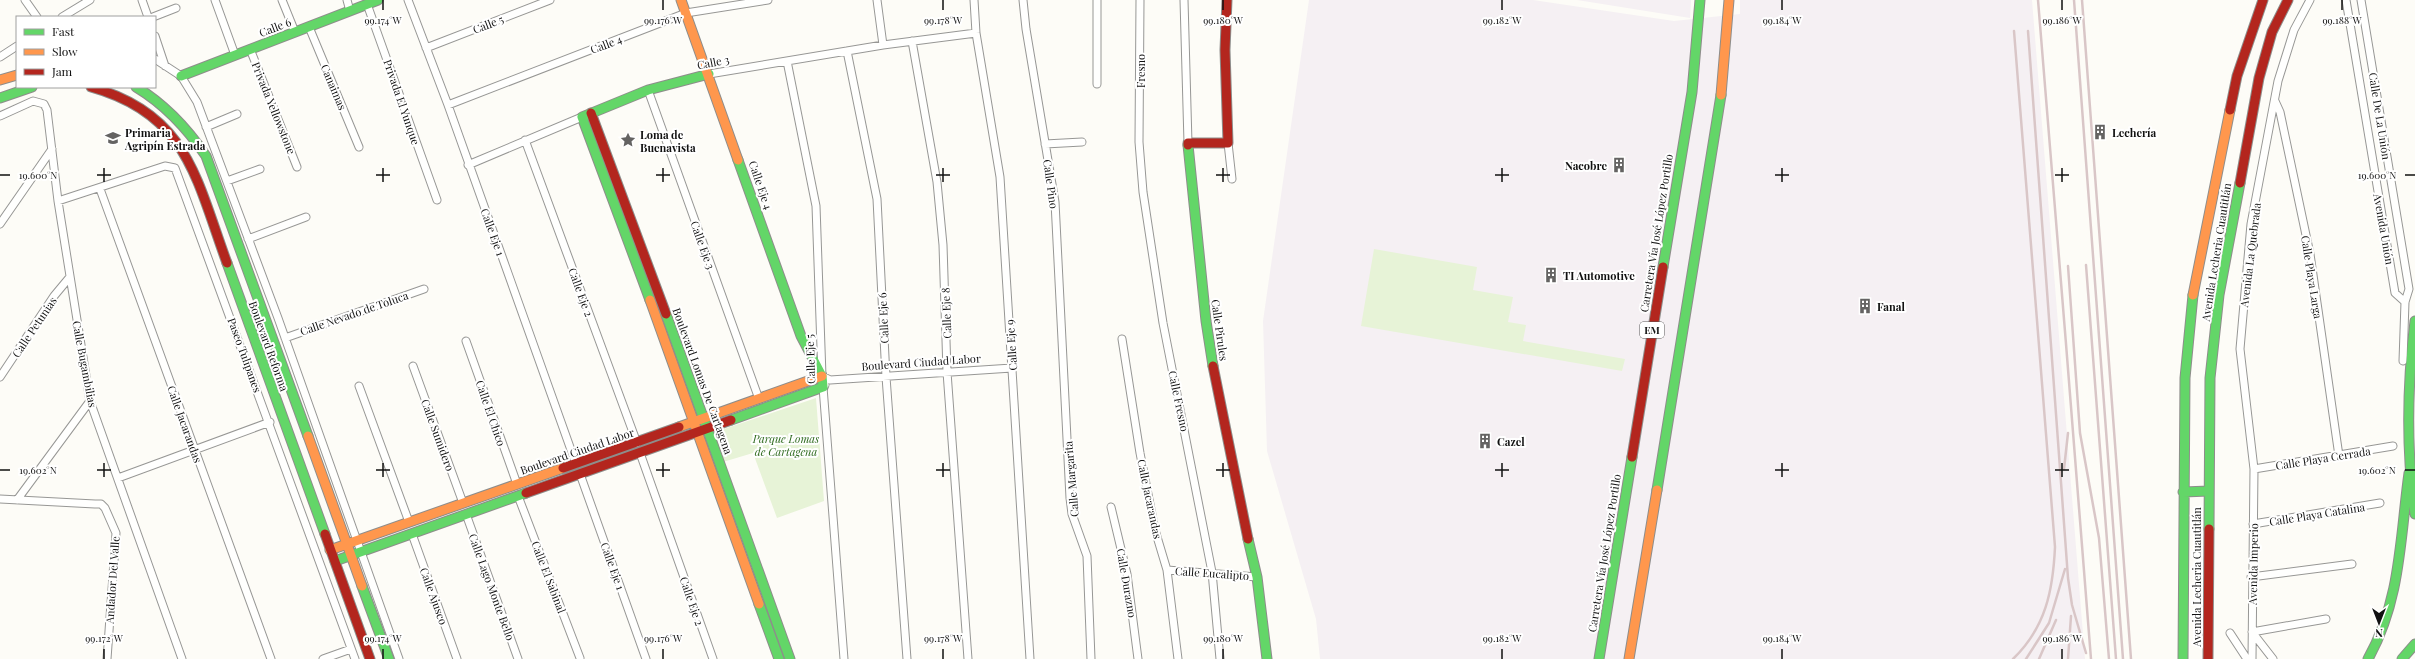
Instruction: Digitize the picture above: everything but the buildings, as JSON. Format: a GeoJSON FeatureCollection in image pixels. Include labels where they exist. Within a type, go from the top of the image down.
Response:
{"type":"FeatureCollection","features":[{"type":"Feature","properties":{"kind":"main road","name":"Calle 6"},"geometry":{"type":"LineString","coordinates":[[181,76],[378,0]]}},
{"type":"Feature","properties":{"kind":"main road","name":"Calle Eje 4"},"geometry":{"type":"LineString","coordinates":[[681,0],[709,74],[801,336],[826,378]]}},
{"type":"Feature","properties":{"kind":"main road"},"geometry":{"type":"LineString","coordinates":[[1188,143],[1228,144],[1225,50],[1227,0]]}},
{"type":"Feature","properties":{"kind":"main road","name":"Carretera Vía José López Portillo"},"geometry":{"type":"LineString","coordinates":[[1598,659],[1692,92],[1700,0]]}},
{"type":"Feature","properties":{"kind":"main road","name":"EM"},"geometry":{"type":"LineString","coordinates":[[1629,659],[1721,96],[1729,0]]}},
{"type":"Feature","properties":{"kind":"main road","name":"Avenida Lecheria Cuautitlán"},"geometry":{"type":"LineString","coordinates":[[2183,659],[2185,378],[2193,292],[2237,76],[2262,0]]}},
{"type":"Feature","properties":{"kind":"main road","name":"Avenida Lecheria Cuautitlán"},"geometry":{"type":"LineString","coordinates":[[2208,659],[2210,378],[2219,295],[2259,78],[2272,32],[2288,0]]}},
{"type":"Feature","properties":{"kind":"main road","name":"Calle 3"},"geometry":{"type":"LineString","coordinates":[[586,115],[648,90],[709,74]]}},
{"type":"Feature","properties":{"kind":"main road"},"geometry":{"type":"LineString","coordinates":[[0,80],[16,75]]}},
{"type":"Feature","properties":{"kind":"main road"},"geometry":{"type":"LineString","coordinates":[[0,98],[23,88]]}},
{"type":"Feature","properties":{"kind":"main road","name":"Boulevard Reforma"},"geometry":{"type":"LineString","coordinates":[[95,88],[111,92],[136,103],[160,120],[176,140],[190,164],[370,659]]}},
{"type":"Feature","properties":{"kind":"main road","name":"Boulevard Reforma"},"geometry":{"type":"LineString","coordinates":[[138,88],[169,108],[188,129],[206,156],[389,659]]}},
{"type":"Feature","properties":{"kind":"main road","name":"Boulevard Lomas De Cartagena"},"geometry":{"type":"LineString","coordinates":[[586,115],[705,419],[790,659]]}},
{"type":"Feature","properties":{"kind":"main road","name":"Boulevard Lomas De Cartagena"},"geometry":{"type":"LineString","coordinates":[[586,115],[779,659]]}},
{"type":"Feature","properties":{"kind":"main road","name":"Calle Pirules"},"geometry":{"type":"LineString","coordinates":[[1188,143],[1206,321],[1216,382],[1244,523],[1257,576],[1267,659]]}},
{"type":"Feature","properties":{"kind":"main road"},"geometry":{"type":"LineString","coordinates":[[2415,321],[2409,386],[2409,473],[2415,514]]}},
{"type":"Feature","properties":{"kind":"main road","name":"Calle Eje 5"},"geometry":{"type":"LineString","coordinates":[[823,387],[826,378]]}},
{"type":"Feature","properties":{"kind":"main road","name":"Boulevard Ciudad Labor"},"geometry":{"type":"LineString","coordinates":[[330,550],[759,399],[826,378]]}},
{"type":"Feature","properties":{"kind":"main road","name":"Boulevard Ciudad Labor"},"geometry":{"type":"LineString","coordinates":[[335,561],[351,554],[412,534],[823,387]]}},
{"type":"Feature","properties":{"kind":"main road"},"geometry":{"type":"LineString","coordinates":[[2368,659],[2389,617],[2396,587],[2403,512],[2409,473]]}},
{"type":"Feature","properties":{"kind":"main road"},"geometry":{"type":"LineString","coordinates":[[2183,492],[2209,491]]}},
{"type":"Feature","properties":{"kind":"main road"},"geometry":{"type":"LineString","coordinates":[[2402,659],[2415,644]]}},
{"type":"Feature","properties":{"kind":"street"},"geometry":{"type":"LineString","coordinates":[[24,0],[36,16]]}},
{"type":"Feature","properties":{"kind":"street"},"geometry":{"type":"LineString","coordinates":[[64,16],[90,0]]}},
{"type":"Feature","properties":{"kind":"street"},"geometry":{"type":"LineString","coordinates":[[142,0],[148,16]]}},
{"type":"Feature","properties":{"kind":"street"},"geometry":{"type":"LineString","coordinates":[[215,0],[235,55]]}},
{"type":"Feature","properties":{"kind":"street"},"geometry":{"type":"LineString","coordinates":[[282,0],[295,32]]}},
{"type":"Feature","properties":{"kind":"street"},"geometry":{"type":"LineString","coordinates":[[346,0],[350,11]]}},
{"type":"Feature","properties":{"kind":"street","name":"Calle Eje 1"},"geometry":{"type":"LineString","coordinates":[[408,0],[448,105],[468,165],[576,464]]}},
{"type":"Feature","properties":{"kind":"street","name":"Calle 5"},"geometry":{"type":"LineString","coordinates":[[426,48],[550,0]]}},
{"type":"Feature","properties":{"kind":"street","name":"Calle 4"},"geometry":{"type":"LineString","coordinates":[[448,105],[686,13],[768,0]]}},
{"type":"Feature","properties":{"kind":"street"},"geometry":{"type":"LineString","coordinates":[[877,0],[883,45]]}},
{"type":"Feature","properties":{"kind":"street","name":"Calle Eje 9"},"geometry":{"type":"LineString","coordinates":[[974,0],[976,33],[1000,177],[1030,659]]}},
{"type":"Feature","properties":{"kind":"street","name":"Calle Pino"},"geometry":{"type":"LineString","coordinates":[[1023,0],[1026,29],[1055,202],[1063,370]]}},
{"type":"Feature","properties":{"kind":"street"},"geometry":{"type":"LineString","coordinates":[[1097,0],[1097,84]]}},
{"type":"Feature","properties":{"kind":"street","name":"Fresno"},"geometry":{"type":"LineString","coordinates":[[1139,142],[1140,0]]}},
{"type":"Feature","properties":{"kind":"street","name":"Calle Pirules"},"geometry":{"type":"LineString","coordinates":[[1184,0],[1188,143]]}},
{"type":"Feature","properties":{"kind":"street","name":"Avenida La Quebrada"},"geometry":{"type":"LineString","coordinates":[[2254,469],[2240,349],[2251,224],[2278,82],[2294,30],[2310,0]]}},
{"type":"Feature","properties":{"kind":"street","name":"Avenida Unión"},"geometry":{"type":"LineString","coordinates":[[2346,0],[2395,293],[2405,302]]}},
{"type":"Feature","properties":{"kind":"street","name":"Calle De La Unión"},"geometry":{"type":"LineString","coordinates":[[2361,0],[2409,289],[2405,302]]}},
{"type":"Feature","properties":{"kind":"street","name":"Privada El Yunque"},"geometry":{"type":"LineString","coordinates":[[368,4],[437,200]]}},
{"type":"Feature","properties":{"kind":"street"},"geometry":{"type":"LineString","coordinates":[[156,16],[176,8]]}},
{"type":"Feature","properties":{"kind":"street","name":"Canaimas"},"geometry":{"type":"LineString","coordinates":[[309,27],[359,147]]}},
{"type":"Feature","properties":{"kind":"street","name":"Calle 3"},"geometry":{"type":"LineString","coordinates":[[709,74],[883,45],[976,33]]}},
{"type":"Feature","properties":{"kind":"street"},"geometry":{"type":"LineString","coordinates":[[156,39],[165,66]]}},
{"type":"Feature","properties":{"kind":"street","name":"Calle Eje 8"},"geometry":{"type":"LineString","coordinates":[[912,41],[937,182],[943,245],[947,372],[968,659]]}},
{"type":"Feature","properties":{"kind":"street"},"geometry":{"type":"LineString","coordinates":[[0,57],[16,47]]}},
{"type":"Feature","properties":{"kind":"street","name":"Privada Yellowstone"},"geometry":{"type":"LineString","coordinates":[[250,49],[297,167]]}},
{"type":"Feature","properties":{"kind":"street","name":"Calle Eje 6"},"geometry":{"type":"LineString","coordinates":[[847,51],[877,199],[886,377],[907,659]]}},
{"type":"Feature","properties":{"kind":"street"},"geometry":{"type":"LineString","coordinates":[[156,60],[181,76],[197,102],[285,338],[399,659]]}},
{"type":"Feature","properties":{"kind":"street","name":"Calle Eje 5"},"geometry":{"type":"LineString","coordinates":[[787,61],[816,206],[826,378]]}},
{"type":"Feature","properties":{"kind":"street","name":"Calle Eje 3"},"geometry":{"type":"LineString","coordinates":[[648,90],[759,399]]}},
{"type":"Feature","properties":{"kind":"street","name":"Calle Bugambilias"},"geometry":{"type":"LineString","coordinates":[[0,116],[33,100],[44,104],[47,110],[69,278],[90,401],[182,659]]}},
{"type":"Feature","properties":{"kind":"street","name":"Calle Playa Larga"},"geometry":{"type":"LineString","coordinates":[[2275,101],[2280,112],[2310,254],[2339,456]]}},
{"type":"Feature","properties":{"kind":"street"},"geometry":{"type":"LineString","coordinates":[[206,127],[237,114]]}},
{"type":"Feature","properties":{"kind":"street","name":"Calle 3"},"geometry":{"type":"LineString","coordinates":[[468,165],[586,115]]}},
{"type":"Feature","properties":{"kind":"street","name":"Calle Eje 2"},"geometry":{"type":"LineString","coordinates":[[525,140],[637,443]]}},
{"type":"Feature","properties":{"kind":"street"},"geometry":{"type":"LineString","coordinates":[[1045,144],[1082,142]]}},
{"type":"Feature","properties":{"kind":"street","name":"Calle Fresno"},"geometry":{"type":"LineString","coordinates":[[1139,142],[1143,192],[1163,322],[1212,572],[1220,659]]}},
{"type":"Feature","properties":{"kind":"street"},"geometry":{"type":"LineString","coordinates":[[1228,144],[1232,179]]}},
{"type":"Feature","properties":{"kind":"street"},"geometry":{"type":"LineString","coordinates":[[0,224],[52,149]]}},
{"type":"Feature","properties":{"kind":"street","name":"Paseo Tulipanes"},"geometry":{"type":"LineString","coordinates":[[58,201],[100,189],[165,166],[175,168],[270,422],[355,659]]}},
{"type":"Feature","properties":{"kind":"street"},"geometry":{"type":"LineString","coordinates":[[227,181],[260,170]]}},
{"type":"Feature","properties":{"kind":"street","name":"Calle Jacarandas"},"geometry":{"type":"LineString","coordinates":[[100,189],[271,659]]}},
{"type":"Feature","properties":{"kind":"street"},"geometry":{"type":"LineString","coordinates":[[248,238],[306,217]]}},
{"type":"Feature","properties":{"kind":"street","name":"Calle Petunias"},"geometry":{"type":"LineString","coordinates":[[0,377],[54,296],[69,278]]}},
{"type":"Feature","properties":{"kind":"street","name":"Calle Nevado de Toluca"},"geometry":{"type":"LineString","coordinates":[[285,338],[424,289]]}},
{"type":"Feature","properties":{"kind":"street"},"geometry":{"type":"LineString","coordinates":[[2403,361],[2405,302]]}},
{"type":"Feature","properties":{"kind":"street","name":"Calle Jacarandas"},"geometry":{"type":"LineString","coordinates":[[1122,339],[1140,453],[1155,530],[1167,570],[1178,659]]}},
{"type":"Feature","properties":{"kind":"street","name":"Calle El Chico"},"geometry":{"type":"LineString","coordinates":[[466,340],[517,484]]}},
{"type":"Feature","properties":{"kind":"street","name":"Calle Sumidero"},"geometry":{"type":"LineString","coordinates":[[413,366],[463,503]]}},
{"type":"Feature","properties":{"kind":"street","name":"Boulevard Ciudad Labor"},"geometry":{"type":"LineString","coordinates":[[826,378],[886,377],[1012,368]]}},
{"type":"Feature","properties":{"kind":"street","name":"Calle Margarita"},"geometry":{"type":"LineString","coordinates":[[1063,370],[1072,514],[1087,556],[1091,659]]}},
{"type":"Feature","properties":{"kind":"street"},"geometry":{"type":"LineString","coordinates":[[359,386],[409,522]]}},
{"type":"Feature","properties":{"kind":"street","name":"Calle Eje 5"},"geometry":{"type":"LineString","coordinates":[[823,387],[844,659]]}},
{"type":"Feature","properties":{"kind":"street"},"geometry":{"type":"LineString","coordinates":[[0,499],[17,500],[90,401]]}},
{"type":"Feature","properties":{"kind":"street"},"geometry":{"type":"LineString","coordinates":[[118,478],[270,422]]}},
{"type":"Feature","properties":{"kind":"street","name":"Calle Playa Cerrada"},"geometry":{"type":"LineString","coordinates":[[2254,469],[2393,446]]}},
{"type":"Feature","properties":{"kind":"street","name":"Calle Eje 2"},"geometry":{"type":"LineString","coordinates":[[640,453],[713,659]]}},
{"type":"Feature","properties":{"kind":"street","name":"Avenida Imperio"},"geometry":{"type":"LineString","coordinates":[[2252,659],[2251,577],[2254,469]]}},
{"type":"Feature","properties":{"kind":"street","name":"Calle Eje 1"},"geometry":{"type":"LineString","coordinates":[[580,474],[646,659]]}},
{"type":"Feature","properties":{"kind":"street","name":"Calle El Sabinal"},"geometry":{"type":"LineString","coordinates":[[518,496],[580,658]]}},
{"type":"Feature","properties":{"kind":"street","name":"Andador Del Valle"},"geometry":{"type":"LineString","coordinates":[[17,500],[101,504],[116,533],[107,659]]}},
{"type":"Feature","properties":{"kind":"street","name":"Calle Playa Catalina"},"geometry":{"type":"LineString","coordinates":[[2253,524],[2380,503]]}},
{"type":"Feature","properties":{"kind":"street","name":"Calle Durazno"},"geometry":{"type":"LineString","coordinates":[[1111,507],[1128,574],[1138,659]]}},
{"type":"Feature","properties":{"kind":"street","name":"Calle Lago Monte Bello"},"geometry":{"type":"LineString","coordinates":[[466,514],[518,659]]}},
{"type":"Feature","properties":{"kind":"street","name":"Calle Ajusco"},"geometry":{"type":"LineString","coordinates":[[412,534],[457,659]]}},
{"type":"Feature","properties":{"kind":"street"},"geometry":{"type":"LineString","coordinates":[[2251,577],[2352,564]]}},
{"type":"Feature","properties":{"kind":"street","name":"Calle Eucalipto"},"geometry":{"type":"LineString","coordinates":[[1167,570],[1257,576]]}},
{"type":"Feature","properties":{"kind":"street"},"geometry":{"type":"LineString","coordinates":[[2273,659],[2252,632],[2326,619]]}},
{"type":"Feature","properties":{"kind":"street"},"geometry":{"type":"LineString","coordinates":[[2230,633],[2247,659]]}},
{"type":"Feature","properties":{"kind":"street"},"geometry":{"type":"LineString","coordinates":[[323,659],[351,649]]}},
{"type":"Feature","properties":{"kind":"shaded area"},"geometry":{"type":"Polygon","coordinates":[[[1309,0],[1533,0],[1674,21],[1740,14],[1740,0],[2032,0],[2085,659],[1320,659],[1316,619],[1267,451],[1263,321],[1309,0]]]}},
{"type":"Feature","properties":{"kind":"shaded area"},"geometry":{"type":"Polygon","coordinates":[[[1577,0],[1691,0],[1690,18],[1577,0]]]}},
{"type":"Feature","properties":{"kind":"green space"},"geometry":{"type":"Polygon","coordinates":[[[1374,249],[1477,267],[1473,290],[1513,297],[1508,322],[1526,325],[1523,341],[1625,359],[1622,371],[1361,326],[1374,249]]]}},
{"type":"Feature","properties":{"kind":"green space","name":"Parque Lomas de Cartagena"},"geometry":{"type":"Polygon","coordinates":[[[816,398],[824,501],[777,518],[753,453],[723,462],[712,433],[816,398]]]}},
{"type":"Feature","properties":{"kind":"railway"},"geometry":{"type":"LineString","coordinates":[[2038,0],[2091,659]]}},
{"type":"Feature","properties":{"kind":"railway"},"geometry":{"type":"LineString","coordinates":[[2074,0],[2123,659]]}},
{"type":"Feature","properties":{"kind":"railway"},"geometry":{"type":"LineString","coordinates":[[2082,0],[2131,659]]}},
{"type":"Feature","properties":{"kind":"railway"},"geometry":{"type":"LineString","coordinates":[[2013,659],[2033,634],[2046,607],[2050,593],[2055,547],[2014,31]]}},
{"type":"Feature","properties":{"kind":"railway"},"geometry":{"type":"LineString","coordinates":[[2028,31],[2068,578],[2072,605],[2086,653]]}},
{"type":"Feature","properties":{"kind":"railway"},"geometry":{"type":"LineString","coordinates":[[2086,265],[2116,659]]}},
{"type":"Feature","properties":{"kind":"railway"},"geometry":{"type":"LineString","coordinates":[[2068,266],[2080,433],[2099,538],[2109,659]]}},
{"type":"Feature","properties":{"kind":"railway"},"geometry":{"type":"LineString","coordinates":[[2064,469],[2068,433]]}},
{"type":"Feature","properties":{"kind":"railway"},"geometry":{"type":"LineString","coordinates":[[2026,659],[2049,623],[2065,569]]}},
{"type":"Feature","properties":{"kind":"railway"},"geometry":{"type":"LineString","coordinates":[[2068,659],[2071,616]]}},
{"type":"Feature","properties":{"kind":"railway"},"geometry":{"type":"LineString","coordinates":[[2039,659],[2056,620]]}},
{"type":"Feature","properties":{"kind":"traffic: fast"},"geometry":{"type":"LineString","coordinates":[[181,76],[378,0]]}},
{"type":"Feature","properties":{"kind":"traffic: fast"},"geometry":{"type":"LineString","coordinates":[[1663,267],[1692,92],[1700,0]]}},
{"type":"Feature","properties":{"kind":"traffic: fast"},"geometry":{"type":"LineString","coordinates":[[650,300],[582,117],[648,90],[709,74]]}},
{"type":"Feature","properties":{"kind":"traffic: fast"},"geometry":{"type":"LineString","coordinates":[[0,98],[29,88]]}},
{"type":"Feature","properties":{"kind":"traffic: fast"},"geometry":{"type":"LineString","coordinates":[[138,88],[166,109],[191,136],[206,156],[308,436]]}},
{"type":"Feature","properties":{"kind":"traffic: fast"},"geometry":{"type":"LineString","coordinates":[[1657,490],[1721,95]]}},
{"type":"Feature","properties":{"kind":"traffic: fast"},"geometry":{"type":"LineString","coordinates":[[1188,145],[1206,321],[1213,366]]}},
{"type":"Feature","properties":{"kind":"traffic: fast"},"geometry":{"type":"LineString","coordinates":[[731,420],[823,387],[822,376],[801,336],[738,160]]}},
{"type":"Feature","properties":{"kind":"traffic: fast"},"geometry":{"type":"LineString","coordinates":[[2209,529],[2210,378],[2219,295],[2240,183]]}},
{"type":"Feature","properties":{"kind":"traffic: fast"},"geometry":{"type":"LineString","coordinates":[[227,263],[325,534]]}},
{"type":"Feature","properties":{"kind":"traffic: fast"},"geometry":{"type":"LineString","coordinates":[[2183,659],[2185,378],[2193,295]]}},
{"type":"Feature","properties":{"kind":"traffic: fast"},"geometry":{"type":"LineString","coordinates":[[666,314],[790,659]]}},
{"type":"Feature","properties":{"kind":"traffic: fast"},"geometry":{"type":"LineString","coordinates":[[2415,321],[2409,393],[2410,466],[2415,514]]}},
{"type":"Feature","properties":{"kind":"traffic: fast"},"geometry":{"type":"LineString","coordinates":[[1599,659],[1632,457]]}},
{"type":"Feature","properties":{"kind":"traffic: fast"},"geometry":{"type":"LineString","coordinates":[[2368,659],[2379,637],[2393,591],[2398,568],[2409,473]]}},
{"type":"Feature","properties":{"kind":"traffic: fast"},"geometry":{"type":"LineString","coordinates":[[2183,492],[2209,491]]}},
{"type":"Feature","properties":{"kind":"traffic: fast"},"geometry":{"type":"LineString","coordinates":[[335,561],[526,493]]}},
{"type":"Feature","properties":{"kind":"traffic: fast"},"geometry":{"type":"LineString","coordinates":[[1248,539],[1257,577],[1267,659]]}},
{"type":"Feature","properties":{"kind":"traffic: fast"},"geometry":{"type":"LineString","coordinates":[[362,586],[389,659]]}},
{"type":"Feature","properties":{"kind":"traffic: fast"},"geometry":{"type":"LineString","coordinates":[[759,604],[779,659]]}},
{"type":"Feature","properties":{"kind":"traffic: fast"},"geometry":{"type":"LineString","coordinates":[[2402,659],[2415,644]]}},
{"type":"Feature","properties":{"kind":"traffic: slow"},"geometry":{"type":"LineString","coordinates":[[681,0],[738,160]]}},
{"type":"Feature","properties":{"kind":"traffic: slow"},"geometry":{"type":"LineString","coordinates":[[1721,95],[1729,0]]}},
{"type":"Feature","properties":{"kind":"traffic: slow"},"geometry":{"type":"LineString","coordinates":[[0,80],[16,75]]}},
{"type":"Feature","properties":{"kind":"traffic: slow"},"geometry":{"type":"LineString","coordinates":[[2193,295],[2230,110]]}},
{"type":"Feature","properties":{"kind":"traffic: slow"},"geometry":{"type":"LineString","coordinates":[[650,300],[759,604]]}},
{"type":"Feature","properties":{"kind":"traffic: slow"},"geometry":{"type":"LineString","coordinates":[[679,427],[822,376]]}},
{"type":"Feature","properties":{"kind":"traffic: slow"},"geometry":{"type":"LineString","coordinates":[[308,436],[362,586]]}},
{"type":"Feature","properties":{"kind":"traffic: slow"},"geometry":{"type":"LineString","coordinates":[[330,550],[563,468]]}},
{"type":"Feature","properties":{"kind":"traffic: slow"},"geometry":{"type":"LineString","coordinates":[[1629,659],[1657,490]]}},
{"type":"Feature","properties":{"kind":"traffic: jam"},"geometry":{"type":"LineString","coordinates":[[1188,145],[1188,143],[1228,143],[1225,50],[1227,0]]}},
{"type":"Feature","properties":{"kind":"traffic: jam"},"geometry":{"type":"LineString","coordinates":[[2230,110],[2237,76],[2263,0]]}},
{"type":"Feature","properties":{"kind":"traffic: jam"},"geometry":{"type":"LineString","coordinates":[[2240,183],[2259,78],[2272,32],[2288,0]]}},
{"type":"Feature","properties":{"kind":"traffic: jam"},"geometry":{"type":"LineString","coordinates":[[94,88],[123,99],[149,114],[168,132],[184,154],[196,178],[227,263]]}},
{"type":"Feature","properties":{"kind":"traffic: jam"},"geometry":{"type":"LineString","coordinates":[[591,113],[666,314]]}},
{"type":"Feature","properties":{"kind":"traffic: jam"},"geometry":{"type":"LineString","coordinates":[[1632,457],[1663,267]]}},
{"type":"Feature","properties":{"kind":"traffic: jam"},"geometry":{"type":"LineString","coordinates":[[1213,366],[1248,539]]}},
{"type":"Feature","properties":{"kind":"traffic: jam"},"geometry":{"type":"LineString","coordinates":[[526,493],[731,420]]}},
{"type":"Feature","properties":{"kind":"traffic: jam"},"geometry":{"type":"LineString","coordinates":[[563,468],[679,427]]}},
{"type":"Feature","properties":{"kind":"traffic: jam"},"geometry":{"type":"LineString","coordinates":[[2208,659],[2209,529]]}},
{"type":"Feature","properties":{"kind":"traffic: jam"},"geometry":{"type":"LineString","coordinates":[[325,534],[370,659]]}},
{"type":"Feature","properties":{"kind":"place","name":"Lechería"},"geometry":{"type":"Point","coordinates":[2100,132]}},
{"type":"Feature","properties":{"kind":"place","name":"Primaria Agripín Estrada"},"geometry":{"type":"Point","coordinates":[113,138]}},
{"type":"Feature","properties":{"kind":"place","name":"Loma de Buenavista"},"geometry":{"type":"Point","coordinates":[628,140]}},
{"type":"Feature","properties":{"kind":"place","name":"Nacobre"},"geometry":{"type":"Point","coordinates":[1619,165]}},
{"type":"Feature","properties":{"kind":"place","name":"TI Automotive"},"geometry":{"type":"Point","coordinates":[1551,275]}},
{"type":"Feature","properties":{"kind":"place","name":"Fanal"},"geometry":{"type":"Point","coordinates":[1865,306]}},
{"type":"Feature","properties":{"kind":"place","name":"Cazel"},"geometry":{"type":"Point","coordinates":[1485,441]}}]}
